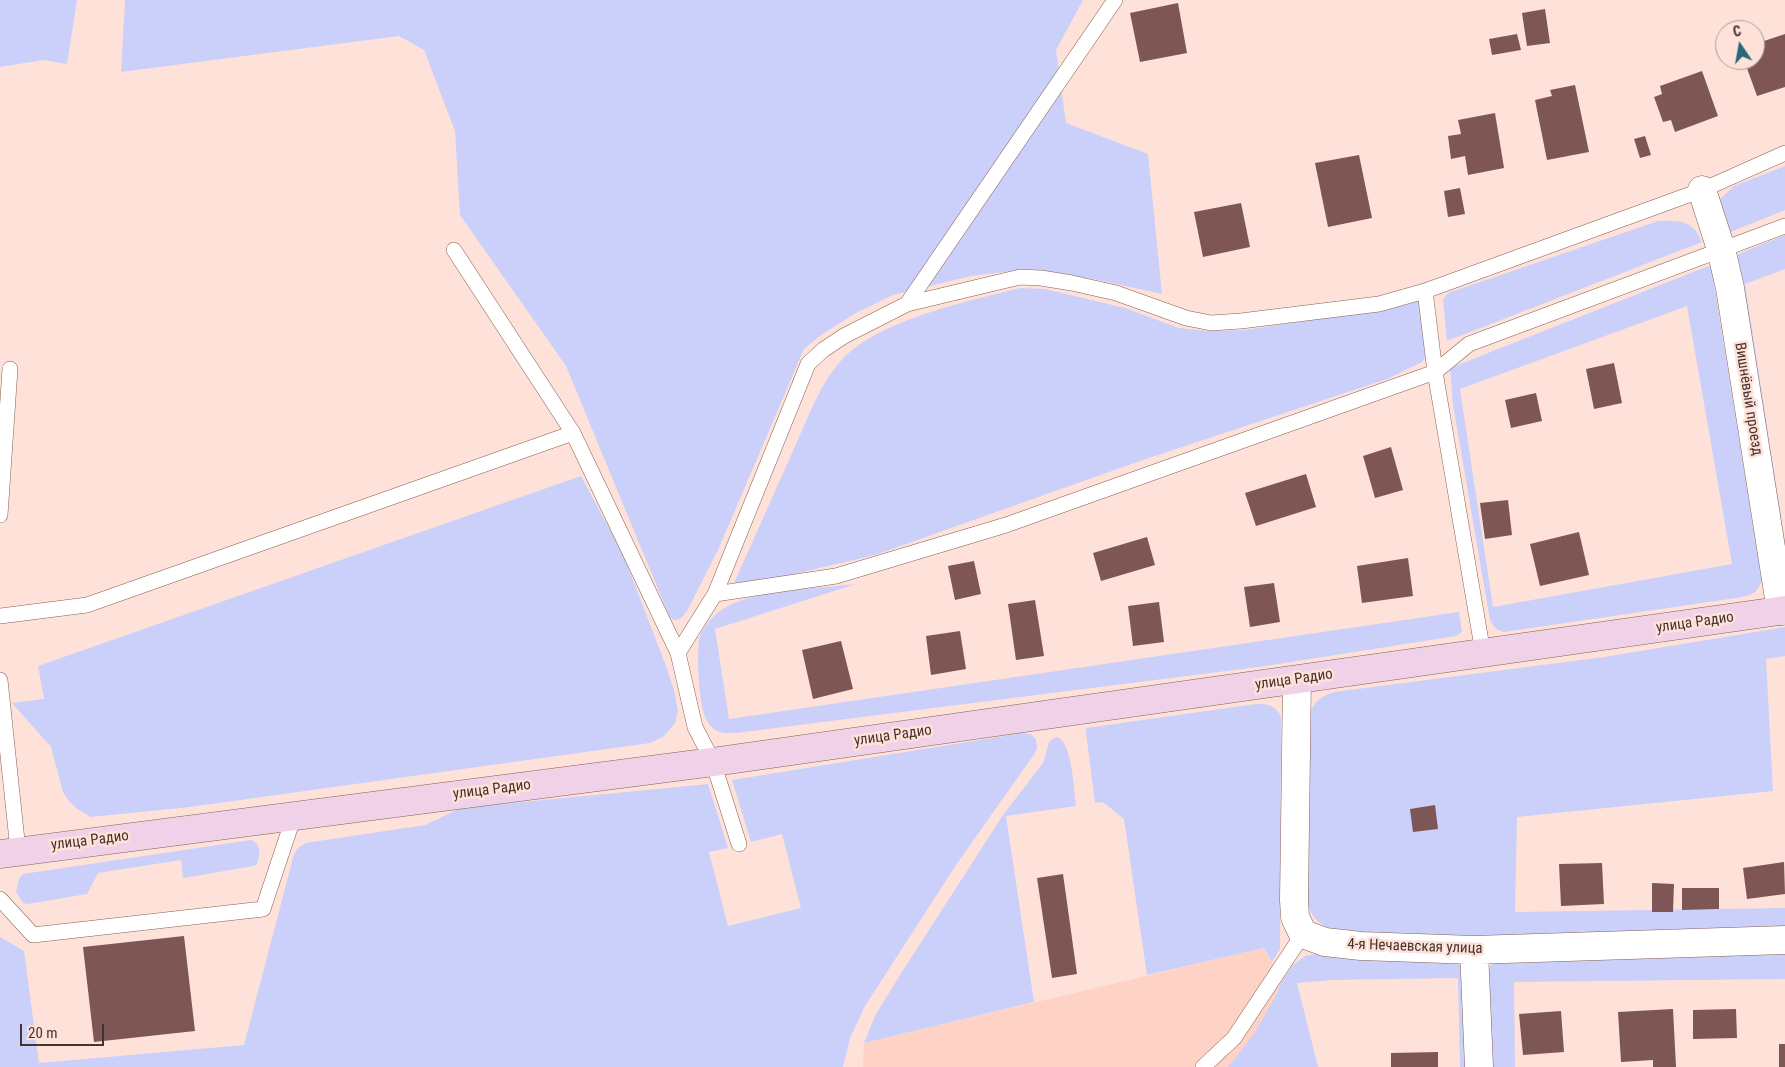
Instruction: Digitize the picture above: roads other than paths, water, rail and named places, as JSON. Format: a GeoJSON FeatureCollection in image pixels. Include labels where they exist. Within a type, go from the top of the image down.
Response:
{"type":"FeatureCollection","features":[{"type":"Feature","properties":{"kind":"street","name":"Вишнёвый проезд"},"geometry":{"type":"LineString","coordinates":[[1702,190],[1721,249],[1730,288],[1783,611]]}},
{"type":"Feature","properties":{"kind":"street","name":"улица Радио"},"geometry":{"type":"LineString","coordinates":[[9,852],[712,762],[1783,611]]}},
{"type":"Feature","properties":{"kind":"street"},"geometry":{"type":"LineString","coordinates":[[1297,680],[1294,900],[1295,917],[1304,934]]}},
{"type":"Feature","properties":{"kind":"street","name":"4-я Нечаевская улица"},"geometry":{"type":"LineString","coordinates":[[1304,934],[1324,942],[1352,945],[1474,950],[1785,940]]}},
{"type":"Feature","properties":{"kind":"street"},"geometry":{"type":"LineString","coordinates":[[1474,950],[1479,1067]]}},
{"type":"Feature","properties":{"kind":"lane"},"geometry":{"type":"LineString","coordinates":[[907,304],[1115,0]]}},
{"type":"Feature","properties":{"kind":"lane"},"geometry":{"type":"LineString","coordinates":[[678,653],[715,594],[808,364],[823,350],[844,336],[907,304],[1020,277],[1072,282],[1116,293],[1186,318],[1212,323],[1379,304],[1424,291],[1702,190],[1785,153]]}},
{"type":"Feature","properties":{"kind":"lane"},"geometry":{"type":"LineString","coordinates":[[715,594],[836,576],[1006,525],[1435,372],[1469,344],[1785,226]]}},
{"type":"Feature","properties":{"kind":"lane"},"geometry":{"type":"LineString","coordinates":[[454,250],[574,433],[678,653],[695,727],[712,762],[739,844]]}},
{"type":"Feature","properties":{"kind":"lane"},"geometry":{"type":"LineString","coordinates":[[1424,291],[1435,372],[1483,653]]}},
{"type":"Feature","properties":{"kind":"lane"},"geometry":{"type":"LineString","coordinates":[[0,515],[10,369]]}},
{"type":"Feature","properties":{"kind":"lane"},"geometry":{"type":"LineString","coordinates":[[0,616],[86,606],[574,433]]}},
{"type":"Feature","properties":{"kind":"lane"},"geometry":{"type":"LineString","coordinates":[[0,680],[9,852]]}},
{"type":"Feature","properties":{"kind":"lane"},"geometry":{"type":"LineString","coordinates":[[0,899],[33,935],[263,909],[294,816]]}},
{"type":"Feature","properties":{"kind":"lane"},"geometry":{"type":"LineString","coordinates":[[1203,1067],[1234,1038],[1304,934]]}}]}
